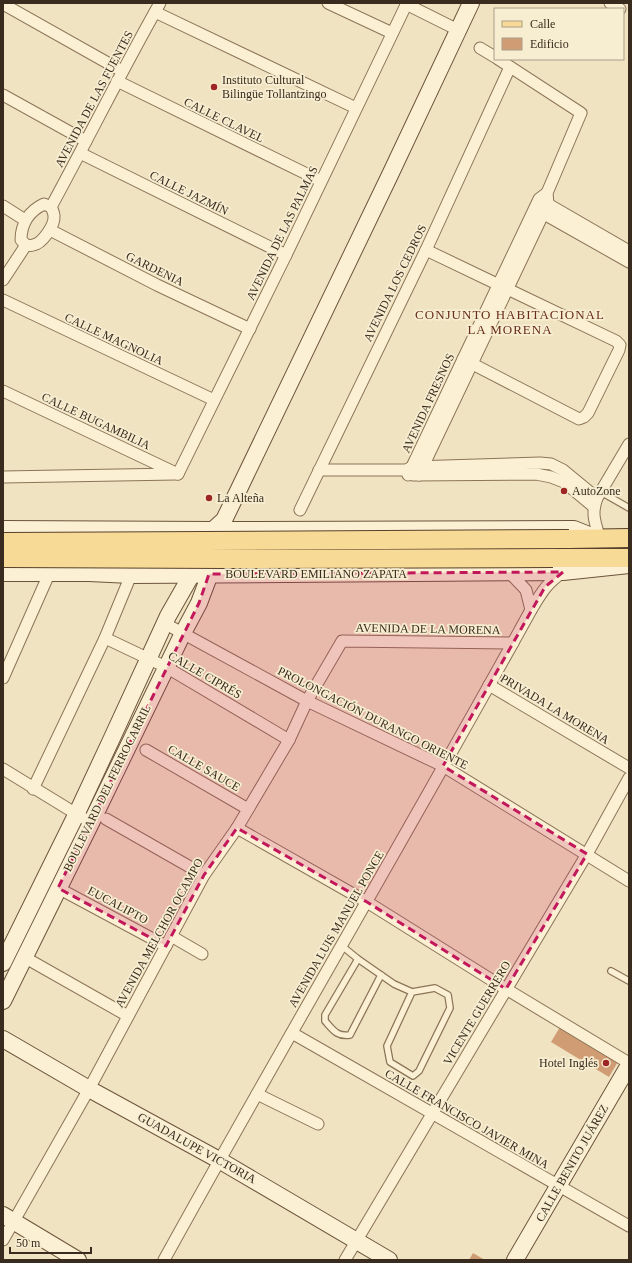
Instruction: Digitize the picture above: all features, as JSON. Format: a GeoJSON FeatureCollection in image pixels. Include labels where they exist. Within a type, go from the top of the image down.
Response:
{"type":"FeatureCollection","features":[{"type":"Feature","properties":{"kind":"main road"},"geometry":{"type":"LineString","coordinates":[[3,542],[629,538]]}},
{"type":"Feature","properties":{"kind":"main road","name":"BOULEVARD EMILIANO ZAPATA"},"geometry":{"type":"LineString","coordinates":[[3,558],[233,559],[558,565],[629,558]]}},
{"type":"Feature","properties":{"kind":"street"},"geometry":{"type":"LineString","coordinates":[[328,3],[392,33]]}},
{"type":"Feature","properties":{"kind":"street"},"geometry":{"type":"LineString","coordinates":[[406,3],[458,30]]}},
{"type":"Feature","properties":{"kind":"street","name":"AVENIDA DE LAS PALMAS"},"geometry":{"type":"LineString","coordinates":[[178,474],[286,255],[406,3]]}},
{"type":"Feature","properties":{"kind":"street"},"geometry":{"type":"LineString","coordinates":[[221,526],[390,177],[470,3]]}},
{"type":"Feature","properties":{"kind":"street"},"geometry":{"type":"LineString","coordinates":[[3,4],[122,71]]}},
{"type":"Feature","properties":{"kind":"street"},"geometry":{"type":"LineString","coordinates":[[157,7],[356,108]]}},
{"type":"Feature","properties":{"kind":"street","name":"AVENIDA DE LAS FUENTES"},"geometry":{"type":"LineString","coordinates":[[51,207],[157,7]]}},
{"type":"Feature","properties":{"kind":"street"},"geometry":{"type":"LineString","coordinates":[[480,48],[494,56]]}},
{"type":"Feature","properties":{"kind":"street"},"geometry":{"type":"LineString","coordinates":[[500,60],[510,67]]}},
{"type":"Feature","properties":{"kind":"street","name":"AVENIDA FRESNOS"},"geometry":{"type":"LineString","coordinates":[[413,471],[503,287],[582,113],[510,67]]}},
{"type":"Feature","properties":{"kind":"street","name":"AVENIDA LOS CEDROS"},"geometry":{"type":"LineString","coordinates":[[300,510],[426,250],[510,67]]}},
{"type":"Feature","properties":{"kind":"street","name":"CALLE CLAVEL"},"geometry":{"type":"LineString","coordinates":[[117,81],[321,181]]}},
{"type":"Feature","properties":{"kind":"street"},"geometry":{"type":"LineString","coordinates":[[3,95],[86,140]]}},
{"type":"Feature","properties":{"kind":"street","name":"CALLE JAZMÍN"},"geometry":{"type":"LineString","coordinates":[[80,153],[286,255]]}},
{"type":"Feature","properties":{"kind":"street"},"geometry":{"type":"LineString","coordinates":[[542,203],[629,251]]}},
{"type":"Feature","properties":{"kind":"street"},"geometry":{"type":"LineString","coordinates":[[542,203],[629,262]]}},
{"type":"Feature","properties":{"kind":"street"},"geometry":{"type":"LineString","coordinates":[[44,204],[51,207],[55,215],[50,230],[33,246],[26,245],[22,240],[22,231],[25,220],[36,207],[44,204]]}},
{"type":"Feature","properties":{"kind":"street"},"geometry":{"type":"LineString","coordinates":[[3,206],[25,220]]}},
{"type":"Feature","properties":{"kind":"street","name":"GARDENIA"},"geometry":{"type":"LineString","coordinates":[[50,230],[250,329]]}},
{"type":"Feature","properties":{"kind":"street"},"geometry":{"type":"LineString","coordinates":[[3,280],[26,245]]}},
{"type":"Feature","properties":{"kind":"street"},"geometry":{"type":"LineString","coordinates":[[426,250],[616,341],[620,345],[619,350],[588,413],[579,419],[468,361]]}},
{"type":"Feature","properties":{"kind":"street","name":"CALLE MAGNOLIA"},"geometry":{"type":"LineString","coordinates":[[3,300],[214,400]]}},
{"type":"Feature","properties":{"kind":"street","name":"CALLE BUGAMBILIA"},"geometry":{"type":"LineString","coordinates":[[3,391],[178,474]]}},
{"type":"Feature","properties":{"kind":"street"},"geometry":{"type":"LineString","coordinates":[[600,539],[594,518],[597,499],[629,444]]}},
{"type":"Feature","properties":{"kind":"street"},"geometry":{"type":"LineString","coordinates":[[319,470],[413,471],[540,463],[551,464],[563,470],[597,499]]}},
{"type":"Feature","properties":{"kind":"street"},"geometry":{"type":"LineString","coordinates":[[3,477],[178,474]]}},
{"type":"Feature","properties":{"kind":"street"},"geometry":{"type":"LineString","coordinates":[[3,529],[221,526],[574,530],[600,539]]}},
{"type":"Feature","properties":{"kind":"street","name":"BOULEVARD DEL FERROCARRIL"},"geometry":{"type":"LineString","coordinates":[[5,952],[44,880],[76,815],[164,623],[180,593],[221,526]]}},
{"type":"Feature","properties":{"kind":"street","name":"BOULEVARD DEL FERROCARRIL"},"geometry":{"type":"LineString","coordinates":[[3,1001],[58,888],[98,821],[166,667],[198,603],[209,574],[221,526]]}},
{"type":"Feature","properties":{"kind":"street","name":"BOULEVARD EMILIANO ZAPATA"},"geometry":{"type":"LineString","coordinates":[[3,573],[89,573],[131,575],[509,572],[558,565],[629,565]]}},
{"type":"Feature","properties":{"kind":"street","name":"AVENIDA LUIS MANUEL PONCE"},"geometry":{"type":"LineString","coordinates":[[164,1260],[219,1160],[367,902],[531,610],[545,587],[553,579],[558,565]]}},
{"type":"Feature","properties":{"kind":"street"},"geometry":{"type":"LineString","coordinates":[[509,572],[526,590],[531,610]]}},
{"type":"Feature","properties":{"kind":"street"},"geometry":{"type":"LineString","coordinates":[[3,678],[49,574]]}},
{"type":"Feature","properties":{"kind":"street"},"geometry":{"type":"LineString","coordinates":[[33,789],[105,638],[131,575]]}},
{"type":"Feature","properties":{"kind":"street","name":"PROLONGACIÓN DURANGO ORIENTE"},"geometry":{"type":"LineString","coordinates":[[164,623],[307,701],[443,766],[629,881]]}},
{"type":"Feature","properties":{"kind":"street","name":"CALLE CIPRÉS"},"geometry":{"type":"LineString","coordinates":[[105,638],[166,667],[289,740]]}},
{"type":"Feature","properties":{"kind":"street","name":"AVENIDA DE LA MORENA"},"geometry":{"type":"LineString","coordinates":[[342,641],[513,643]]}},
{"type":"Feature","properties":{"kind":"street","name":"AVENIDA MELCHOR OCAMPO"},"geometry":{"type":"LineString","coordinates":[[3,1240],[8,1218],[90,1088],[204,875],[237,828],[289,740],[307,701],[342,641]]}},
{"type":"Feature","properties":{"kind":"street","name":"PRIVADA LA MORENA"},"geometry":{"type":"LineString","coordinates":[[489,685],[629,768]]}},
{"type":"Feature","properties":{"kind":"street","name":"CALLE SAUCE"},"geometry":{"type":"LineString","coordinates":[[146,750],[248,809]]}},
{"type":"Feature","properties":{"kind":"street"},"geometry":{"type":"LineString","coordinates":[[3,769],[76,815],[98,821],[204,875]]}},
{"type":"Feature","properties":{"kind":"street","name":"VICENTE GUERRERO"},"geometry":{"type":"LineString","coordinates":[[345,1260],[587,854],[629,778]]}},
{"type":"Feature","properties":{"kind":"street"},"geometry":{"type":"LineString","coordinates":[[237,828],[367,902],[629,1064]]}},
{"type":"Feature","properties":{"kind":"street"},"geometry":{"type":"LineString","coordinates":[[44,880],[58,888]]}},
{"type":"Feature","properties":{"kind":"street","name":"EUCALIPTO"},"geometry":{"type":"LineString","coordinates":[[58,888],[166,946]]}},
{"type":"Feature","properties":{"kind":"street"},"geometry":{"type":"LineString","coordinates":[[171,936],[202,954]]}},
{"type":"Feature","properties":{"kind":"street"},"geometry":{"type":"LineString","coordinates":[[5,952],[24,957],[128,1016]]}},
{"type":"Feature","properties":{"kind":"street","name":"CALLE FRANCISCO JAVIER MINA"},"geometry":{"type":"LineString","coordinates":[[292,1033],[629,1226]]}},
{"type":"Feature","properties":{"kind":"street","name":"GUADALUPE VICTORIA"},"geometry":{"type":"LineString","coordinates":[[3,1039],[219,1160],[388,1260]]}},
{"type":"Feature","properties":{"kind":"street","name":"CALLE BENITO JUÁREZ"},"geometry":{"type":"LineString","coordinates":[[515,1260],[629,1064]]}},
{"type":"Feature","properties":{"kind":"street"},"geometry":{"type":"LineString","coordinates":[[257,1094],[318,1124]]}},
{"type":"Feature","properties":{"kind":"street"},"geometry":{"type":"LineString","coordinates":[[8,1218],[78,1260]]}},
{"type":"Feature","properties":{"kind":"lane"},"geometry":{"type":"LineString","coordinates":[[597,499],[629,508]]}},
{"type":"Feature","properties":{"kind":"lane"},"geometry":{"type":"LineString","coordinates":[[342,946],[394,984],[412,992],[435,988],[448,995],[450,1008],[419,1071],[413,1076],[390,1062],[387,1046],[412,992]]}},
{"type":"Feature","properties":{"kind":"lane"},"geometry":{"type":"LineString","coordinates":[[358,959],[325,1016],[325,1021],[334,1031],[343,1036],[350,1035],[381,975]]}},
{"type":"Feature","properties":{"kind":"lane"},"geometry":{"type":"LineString","coordinates":[[611,971],[629,981]]}},
{"type":"Feature","properties":{"kind":"highlighted area"},"geometry":{"type":"Polygon","coordinates":[[[563,572],[545,587],[443,766],[587,854],[506,989],[367,902],[237,828],[204,875],[166,946],[58,888],[199,603],[209,574],[563,572]]]}},
{"type":"Feature","properties":{"kind":"building"},"geometry":{"type":"Polygon","coordinates":[[[560,1027],[619,1060],[609,1077],[551,1042],[560,1027]]]}},
{"type":"Feature","properties":{"kind":"building"},"geometry":{"type":"Polygon","coordinates":[[[473,1253],[485,1260],[469,1260],[473,1253]]]}},
{"type":"Feature","properties":{"kind":"place","name":"Instituto Cultural Bilingüe Tollantzingo"},"geometry":{"type":"Point","coordinates":[214,87]}},
{"type":"Feature","properties":{"kind":"place","name":"AutoZone"},"geometry":{"type":"Point","coordinates":[564,491]}},
{"type":"Feature","properties":{"kind":"place","name":"La Alteña"},"geometry":{"type":"Point","coordinates":[209,498]}},
{"type":"Feature","properties":{"kind":"place","name":"Hotel Inglés"},"geometry":{"type":"Point","coordinates":[606,1063]}},
{"type":"Feature","properties":{"kind":"district","name":"CONJUNTO HABITACIONAL LA MORENA"},"geometry":{"type":"Point","coordinates":[510,322]}}]}
